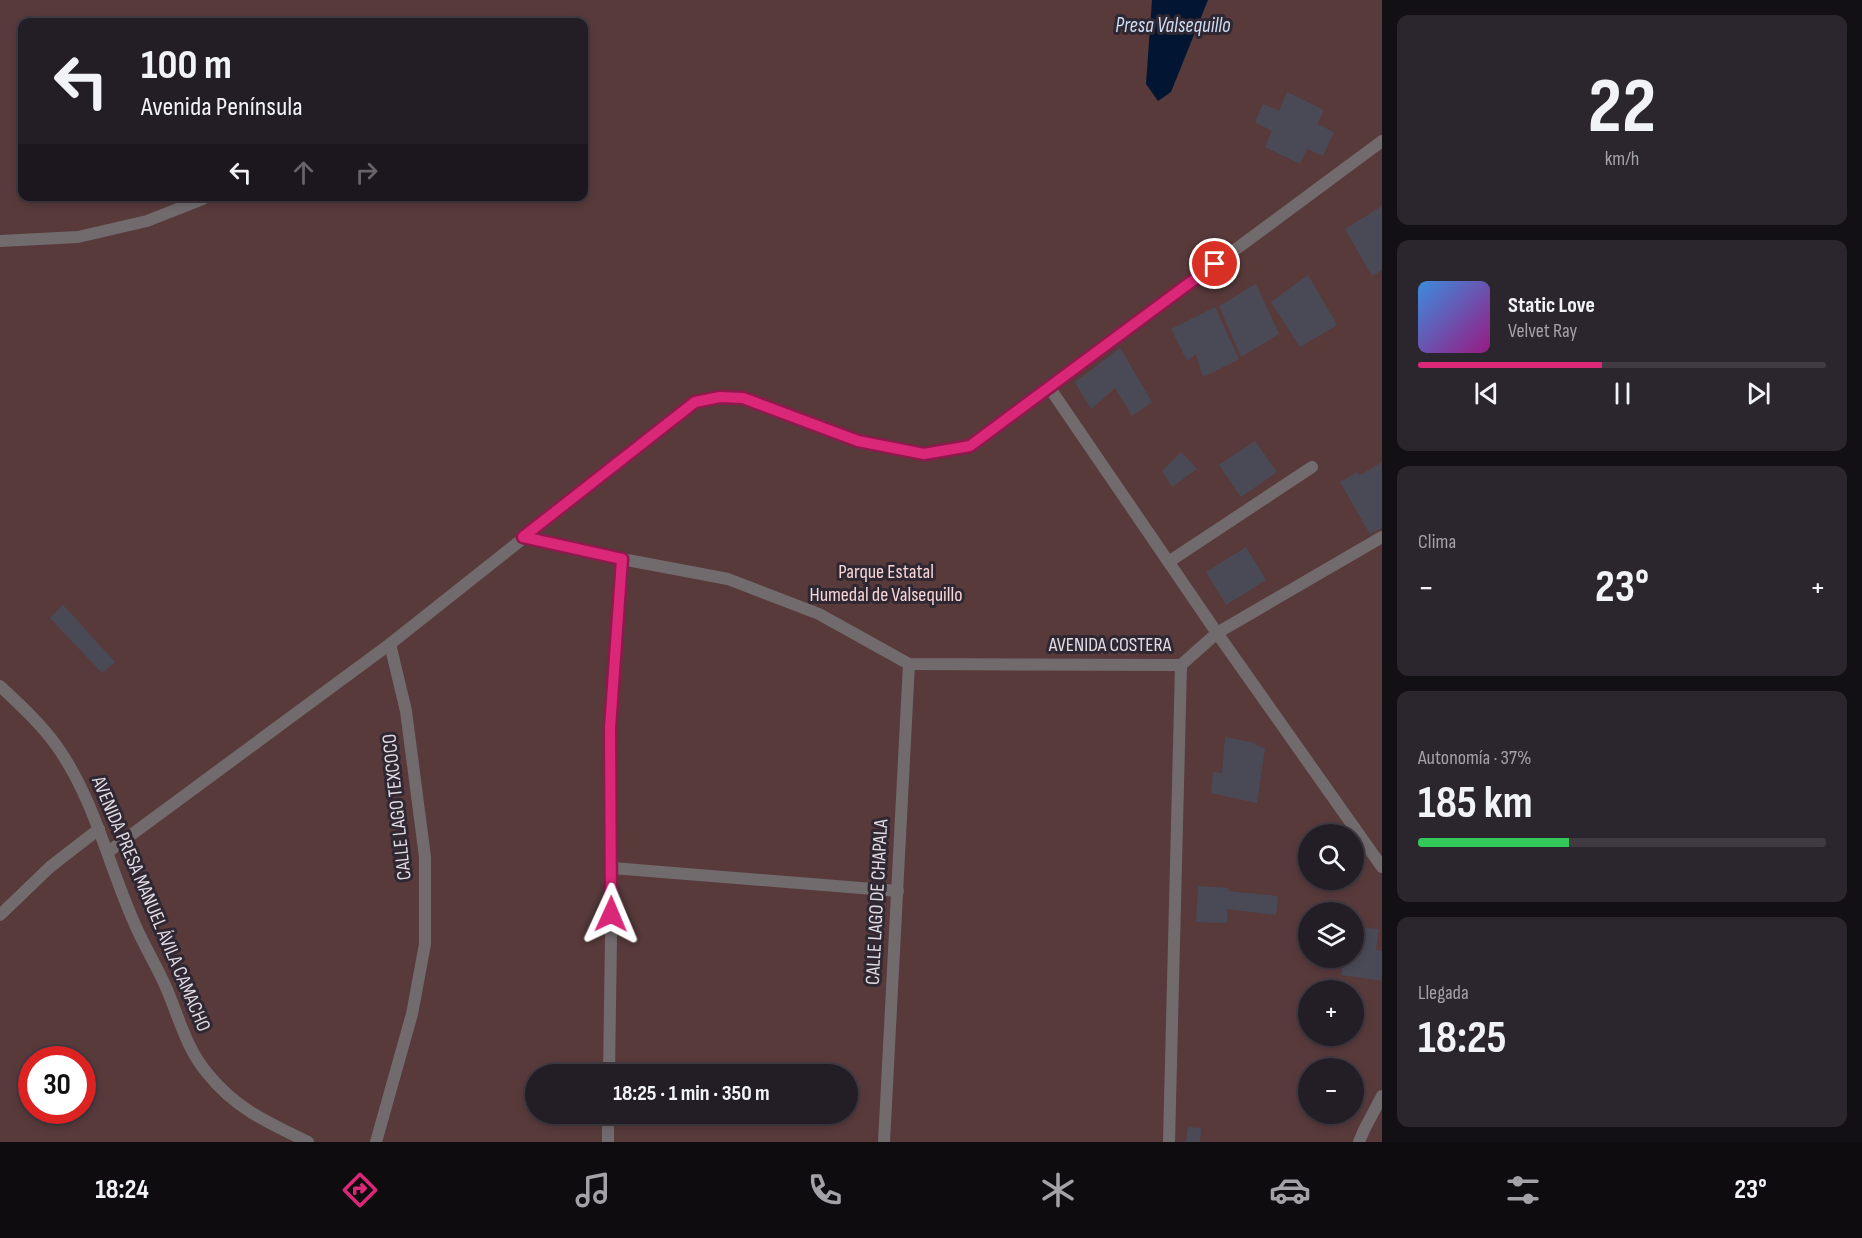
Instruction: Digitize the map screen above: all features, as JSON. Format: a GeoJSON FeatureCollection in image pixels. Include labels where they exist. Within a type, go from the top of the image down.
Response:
{"type":"FeatureCollection","features":[{"type":"Feature","properties":{"kind":"street"},"geometry":{"type":"LineString","coordinates":[[108,852],[390,644],[695,402],[720,397],[743,398],[858,441],[924,454],[970,446],[1382,141]]}},
{"type":"Feature","properties":{"kind":"street"},"geometry":{"type":"LineString","coordinates":[[0,241],[78,237],[147,221],[198,201]]}},
{"type":"Feature","properties":{"kind":"street"},"geometry":{"type":"LineString","coordinates":[[1049,387],[1382,867]]}},
{"type":"Feature","properties":{"kind":"street"},"geometry":{"type":"LineString","coordinates":[[1170,561],[1312,467]]}},
{"type":"Feature","properties":{"kind":"street"},"geometry":{"type":"LineString","coordinates":[[523,537],[728,579],[819,614],[909,664]]}},
{"type":"Feature","properties":{"kind":"street","name":"AVENIDA COSTERA"},"geometry":{"type":"LineString","coordinates":[[909,664],[1181,664],[1218,633],[1382,537]]}},
{"type":"Feature","properties":{"kind":"street"},"geometry":{"type":"LineString","coordinates":[[609,1064],[612,868],[610,728],[622,559]]}},
{"type":"Feature","properties":{"kind":"street","name":"CALLE LAGO TEXCOCO"},"geometry":{"type":"LineString","coordinates":[[376,1142],[412,1014],[425,944],[425,857],[406,711],[390,644]]}},
{"type":"Feature","properties":{"kind":"street","name":"CALLE LAGO DE CHAPALA"},"geometry":{"type":"LineString","coordinates":[[884,1142],[909,664]]}},
{"type":"Feature","properties":{"kind":"street"},"geometry":{"type":"LineString","coordinates":[[1169,1142],[1181,664]]}},
{"type":"Feature","properties":{"kind":"street","name":"AVENIDA PRESA MANUEL ÁVILA CAMACHO"},"geometry":{"type":"LineString","coordinates":[[0,686],[56,745],[81,786],[132,919],[164,983],[193,1053],[202,1067],[241,1107],[292,1139],[308,1142]]}},
{"type":"Feature","properties":{"kind":"street"},"geometry":{"type":"LineString","coordinates":[[0,915],[50,867],[99,829]]}},
{"type":"Feature","properties":{"kind":"street"},"geometry":{"type":"LineString","coordinates":[[612,868],[898,891]]}},
{"type":"Feature","properties":{"kind":"street"},"geometry":{"type":"LineString","coordinates":[[1359,1142],[1382,1096]]}},
{"type":"Feature","properties":{"kind":"street"},"geometry":{"type":"LineString","coordinates":[[608,1124],[608,1142]]}},
{"type":"Feature","properties":{"kind":"green space","name":"Parque Estatal Humedal de Valsequillo"},"geometry":{"type":"Polygon","coordinates":[[[0,0],[1382,0],[1382,1142],[0,1142],[0,0]]]}},
{"type":"Feature","properties":{"kind":"water","name":"Presa Valsequillo"},"geometry":{"type":"Polygon","coordinates":[[[1152,0],[1208,0],[1171,92],[1158,101],[1146,84],[1152,0]]]}},
{"type":"Feature","properties":{"kind":"building"},"geometry":{"type":"Polygon","coordinates":[[[1287,92],[1324,110],[1317,124],[1334,132],[1323,156],[1307,149],[1300,164],[1265,147],[1272,131],[1255,122],[1263,104],[1279,111],[1287,92]]]}},
{"type":"Feature","properties":{"kind":"building"},"geometry":{"type":"Polygon","coordinates":[[[1382,206],[1382,270],[1372,276],[1345,229],[1382,206]]]}},
{"type":"Feature","properties":{"kind":"building"},"geometry":{"type":"Polygon","coordinates":[[[1308,275],[1337,325],[1300,347],[1271,302],[1308,275]]]}},
{"type":"Feature","properties":{"kind":"building"},"geometry":{"type":"Polygon","coordinates":[[[1256,284],[1279,334],[1241,357],[1219,306],[1256,284]]]}},
{"type":"Feature","properties":{"kind":"building"},"geometry":{"type":"Polygon","coordinates":[[[1215,307],[1239,359],[1203,377],[1196,354],[1187,361],[1171,329],[1215,307]]]}},
{"type":"Feature","properties":{"kind":"building"},"geometry":{"type":"Polygon","coordinates":[[[1120,348],[1152,402],[1132,416],[1115,388],[1091,409],[1075,382],[1120,348]]]}},
{"type":"Feature","properties":{"kind":"building"},"geometry":{"type":"Polygon","coordinates":[[[1255,441],[1277,472],[1241,497],[1219,465],[1255,441]]]}},
{"type":"Feature","properties":{"kind":"building"},"geometry":{"type":"Polygon","coordinates":[[[1181,452],[1197,469],[1172,487],[1162,471],[1181,452]]]}},
{"type":"Feature","properties":{"kind":"building"},"geometry":{"type":"Polygon","coordinates":[[[1382,462],[1382,528],[1370,534],[1340,482],[1357,472],[1360,475],[1382,462]]]}},
{"type":"Feature","properties":{"kind":"building"},"geometry":{"type":"Polygon","coordinates":[[[1246,547],[1266,580],[1226,605],[1206,572],[1246,547]]]}},
{"type":"Feature","properties":{"kind":"building"},"geometry":{"type":"Polygon","coordinates":[[[63,605],[115,662],[102,673],[50,618],[63,605]]]}},
{"type":"Feature","properties":{"kind":"building"},"geometry":{"type":"Polygon","coordinates":[[[1225,737],[1255,743],[1265,748],[1257,803],[1211,793],[1213,772],[1222,773],[1225,737]]]}},
{"type":"Feature","properties":{"kind":"building"},"geometry":{"type":"Polygon","coordinates":[[[1198,886],[1229,888],[1228,891],[1278,896],[1276,915],[1227,909],[1227,923],[1196,922],[1198,886]]]}},
{"type":"Feature","properties":{"kind":"building"},"geometry":{"type":"Polygon","coordinates":[[[1364,928],[1379,929],[1376,950],[1382,951],[1382,981],[1341,975],[1342,968],[1364,968],[1364,928]]]}},
{"type":"Feature","properties":{"kind":"building"},"geometry":{"type":"Polygon","coordinates":[[[1188,1127],[1201,1128],[1200,1142],[1186,1142],[1188,1127]]]}},
{"type":"Feature","properties":{"kind":"route"},"geometry":{"type":"LineString","coordinates":[[611,914],[610,728],[622,559],[523,537],[695,402],[720,397],[743,398],[858,441],[924,454],[970,446],[1215,264]]}}]}
